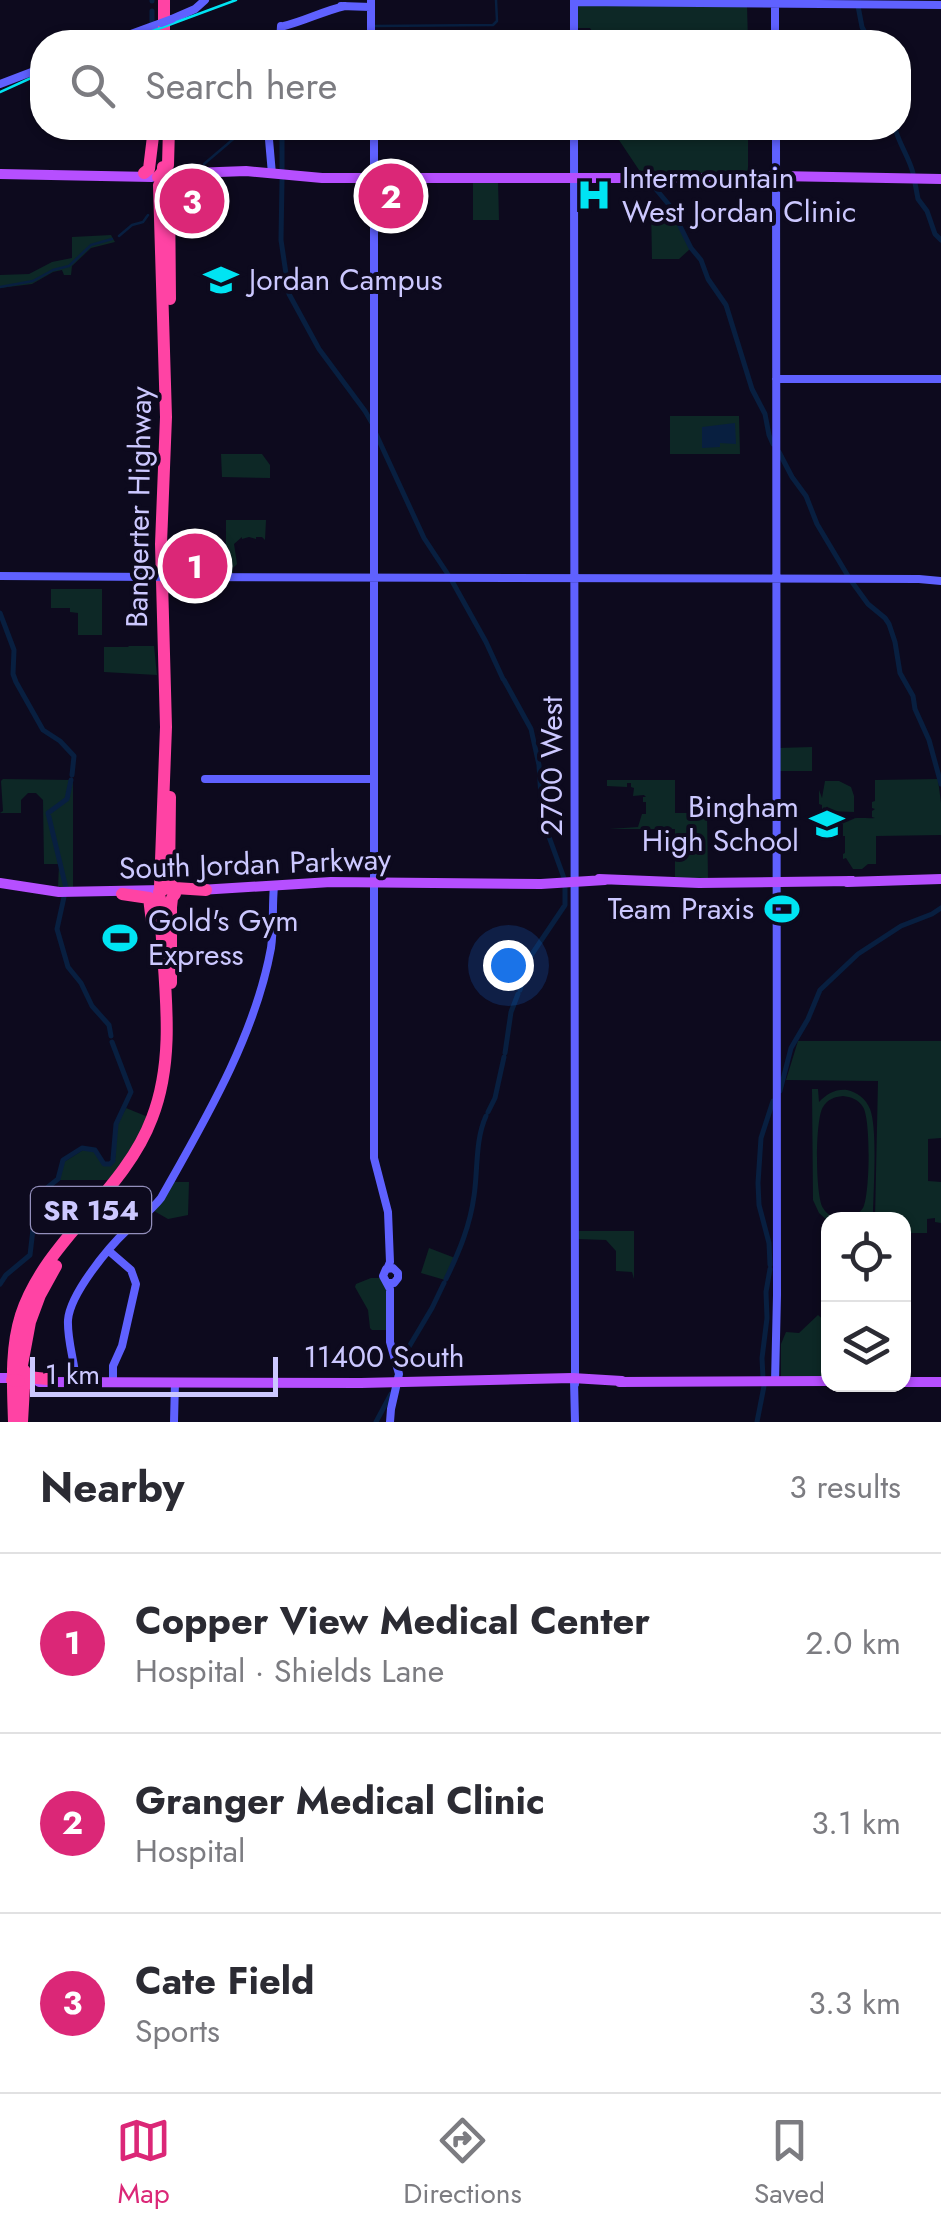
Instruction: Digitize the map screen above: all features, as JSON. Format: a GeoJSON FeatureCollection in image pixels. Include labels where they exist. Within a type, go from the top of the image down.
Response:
{"type":"FeatureCollection","features":[{"type":"Feature","properties":{"kind":"highway"},"geometry":{"type":"LineString","coordinates":[[166,0],[166,30]]}},
{"type":"Feature","properties":{"kind":"highway","name":"Bangerter Highway"},"geometry":{"type":"LineString","coordinates":[[162,140],[168,388],[164,596],[167,745],[161,892],[168,1044]]}},
{"type":"Feature","properties":{"kind":"highway"},"geometry":{"type":"LineString","coordinates":[[161,174],[154,184],[156,276],[167,347]]}},
{"type":"Feature","properties":{"kind":"highway"},"geometry":{"type":"LineString","coordinates":[[167,725],[157,637],[171,436],[168,388]]}},
{"type":"Feature","properties":{"kind":"highway"},"geometry":{"type":"LineString","coordinates":[[167,745],[170,884],[174,888],[206,890]]}},
{"type":"Feature","properties":{"kind":"highway"},"geometry":{"type":"LineString","coordinates":[[152,915],[153,901],[169,884],[170,873]]}},
{"type":"Feature","properties":{"kind":"highway"},"geometry":{"type":"LineString","coordinates":[[122,894],[148,897],[151,902],[168,1044]]}},
{"type":"Feature","properties":{"kind":"highway","name":"SR 154"},"geometry":{"type":"LineString","coordinates":[[16,1422],[22,1332],[38,1290],[66,1248],[126,1174],[148,1138],[167,1081],[168,1044]]}},
{"type":"Feature","properties":{"kind":"highway","name":"SR 154"},"geometry":{"type":"LineString","coordinates":[[16,1422],[15,1340],[22,1311],[38,1277],[142,1141],[162,1088],[168,1044]]}},
{"type":"Feature","properties":{"kind":"highway"},"geometry":{"type":"LineString","coordinates":[[14,1381],[34,1308],[66,1248]]}},
{"type":"Feature","properties":{"kind":"highway"},"geometry":{"type":"LineString","coordinates":[[16,1422],[15,1319],[38,1277]]}},
{"type":"Feature","properties":{"kind":"highway"},"geometry":{"type":"LineString","coordinates":[[14,1381],[27,1376],[47,1378]]}},
{"type":"Feature","properties":{"kind":"main road"},"geometry":{"type":"LineString","coordinates":[[0,174],[259,172],[374,178],[941,179]]}},
{"type":"Feature","properties":{"kind":"main road"},"geometry":{"type":"LineString","coordinates":[[777,882],[852,881]]}},
{"type":"Feature","properties":{"kind":"main road"},"geometry":{"type":"LineString","coordinates":[[777,882],[938,881]]}},
{"type":"Feature","properties":{"kind":"main road","name":"South Jordan Parkway"},"geometry":{"type":"LineString","coordinates":[[84,892],[374,883],[777,882]]}},
{"type":"Feature","properties":{"kind":"main road","name":"South Jordan Parkway"},"geometry":{"type":"LineString","coordinates":[[0,883],[48,891],[122,894],[273,888]]}},
{"type":"Feature","properties":{"kind":"main road","name":"11400 South"},"geometry":{"type":"LineString","coordinates":[[47,1378],[76,1381]]}},
{"type":"Feature","properties":{"kind":"main road","name":"11400 South"},"geometry":{"type":"LineString","coordinates":[[14,1381],[821,1381]]}},
{"type":"Feature","properties":{"kind":"main road","name":"11400 South"},"geometry":{"type":"LineString","coordinates":[[113,1381],[146,1381]]}},
{"type":"Feature","properties":{"kind":"main road"},"geometry":{"type":"LineString","coordinates":[[911,1382],[941,1382]]}},
{"type":"Feature","properties":{"kind":"street"},"geometry":{"type":"LineString","coordinates":[[142,30],[195,9],[204,0]]}},
{"type":"Feature","properties":{"kind":"street"},"geometry":{"type":"LineString","coordinates":[[574,30],[574,1],[941,5]]}},
{"type":"Feature","properties":{"kind":"street"},"geometry":{"type":"LineString","coordinates":[[775,2],[776,30]]}},
{"type":"Feature","properties":{"kind":"street"},"geometry":{"type":"LineString","coordinates":[[307,18],[345,6],[371,3],[371,30]]}},
{"type":"Feature","properties":{"kind":"street"},"geometry":{"type":"LineString","coordinates":[[0,84],[30,73]]}},
{"type":"Feature","properties":{"kind":"street"},"geometry":{"type":"LineString","coordinates":[[269,140],[272,174]]}},
{"type":"Feature","properties":{"kind":"street"},"geometry":{"type":"LineString","coordinates":[[374,140],[374,1161],[388,1212],[390,1266],[383,1276],[390,1285],[390,1342],[399,1382],[390,1418]]}},
{"type":"Feature","properties":{"kind":"street","name":"2700 West"},"geometry":{"type":"LineString","coordinates":[[574,140],[575,1422]]}},
{"type":"Feature","properties":{"kind":"street"},"geometry":{"type":"LineString","coordinates":[[775,1382],[776,140]]}},
{"type":"Feature","properties":{"kind":"street"},"geometry":{"type":"LineString","coordinates":[[776,379],[941,379]]}},
{"type":"Feature","properties":{"kind":"street"},"geometry":{"type":"LineString","coordinates":[[0,576],[941,581]]}},
{"type":"Feature","properties":{"kind":"street"},"geometry":{"type":"LineString","coordinates":[[205,778],[374,779]]}},
{"type":"Feature","properties":{"kind":"street"},"geometry":{"type":"LineString","coordinates":[[76,1381],[68,1331],[69,1310],[81,1286],[122,1235],[161,1198],[248,1031],[271,946],[273,888]]}},
{"type":"Feature","properties":{"kind":"street"},"geometry":{"type":"LineString","coordinates":[[109,1251],[130,1268],[136,1282],[122,1346],[114,1363],[113,1381]]}},
{"type":"Feature","properties":{"kind":"street"},"geometry":{"type":"LineString","coordinates":[[171,1381],[174,1422]]}},
{"type":"Feature","properties":{"kind":"green space"},"geometry":{"type":"Polygon","coordinates":[[[578,3],[747,5],[748,30],[576,28],[578,3]]]}},
{"type":"Feature","properties":{"kind":"green space"},"geometry":{"type":"Polygon","coordinates":[[[619,140],[748,140],[748,174],[641,173],[619,140]]]}},
{"type":"Feature","properties":{"kind":"green space"},"geometry":{"type":"Polygon","coordinates":[[[473,181],[498,181],[499,220],[473,220],[473,181]]]}},
{"type":"Feature","properties":{"kind":"green space"},"geometry":{"type":"Polygon","coordinates":[[[205,184],[208,187],[203,214],[186,213],[180,206],[178,189],[205,184]]]}},
{"type":"Feature","properties":{"kind":"green space"},"geometry":{"type":"Polygon","coordinates":[[[651,207],[668,207],[690,249],[679,259],[652,259],[651,207]]]}},
{"type":"Feature","properties":{"kind":"green space"},"geometry":{"type":"Polygon","coordinates":[[[111,235],[115,242],[91,248],[72,266],[71,275],[64,275],[62,270],[32,284],[0,288],[0,275],[29,274],[52,262],[72,258],[72,237],[111,235]]]}},
{"type":"Feature","properties":{"kind":"green space"},"geometry":{"type":"Polygon","coordinates":[[[670,416],[739,416],[740,454],[670,454],[670,416]]]}},
{"type":"Feature","properties":{"kind":"green space"},"geometry":{"type":"Polygon","coordinates":[[[221,454],[262,454],[270,465],[270,478],[222,477],[221,454]]]}},
{"type":"Feature","properties":{"kind":"green space"},"geometry":{"type":"Polygon","coordinates":[[[226,520],[266,520],[265,540],[242,537],[234,544],[237,564],[233,575],[226,575],[226,520]]]}},
{"type":"Feature","properties":{"kind":"green space"},"geometry":{"type":"Polygon","coordinates":[[[51,589],[102,589],[102,635],[78,635],[78,613],[70,612],[70,608],[51,608],[51,589]]]}},
{"type":"Feature","properties":{"kind":"green space"},"geometry":{"type":"Polygon","coordinates":[[[154,646],[157,675],[104,672],[104,647],[154,646]]]}},
{"type":"Feature","properties":{"kind":"green space"},"geometry":{"type":"Polygon","coordinates":[[[812,747],[812,771],[779,771],[778,748],[812,747]]]}},
{"type":"Feature","properties":{"kind":"green space"},"geometry":{"type":"Polygon","coordinates":[[[3,779],[73,780],[73,889],[58,888],[59,864],[44,864],[43,800],[36,793],[28,793],[21,800],[21,813],[0,813],[3,779]]]}},
{"type":"Feature","properties":{"kind":"green space"},"geometry":{"type":"Polygon","coordinates":[[[938,779],[941,835],[876,836],[876,864],[853,869],[843,859],[845,836],[841,824],[853,818],[875,818],[875,780],[938,779]]]}},
{"type":"Feature","properties":{"kind":"green space"},"geometry":{"type":"Polygon","coordinates":[[[607,780],[675,780],[675,813],[707,813],[708,880],[675,879],[675,829],[609,829],[638,827],[642,814],[646,814],[646,797],[633,796],[631,783],[627,787],[607,786],[607,780]]]}},
{"type":"Feature","properties":{"kind":"green space"},"geometry":{"type":"Polygon","coordinates":[[[825,781],[839,781],[851,787],[854,812],[828,811],[824,807],[822,810],[819,790],[822,798],[825,781]]]}},
{"type":"Feature","properties":{"kind":"green space"},"geometry":{"type":"Polygon","coordinates":[[[798,1041],[941,1041],[941,1138],[928,1139],[928,1181],[941,1182],[941,1223],[935,1222],[935,1218],[927,1219],[927,1233],[911,1233],[911,1212],[875,1212],[878,1081],[786,1080],[798,1041]]]}},
{"type":"Feature","properties":{"kind":"green space"},"geometry":{"type":"Polygon","coordinates":[[[812,1089],[818,1089],[819,1102],[835,1091],[851,1091],[866,1102],[872,1118],[873,1212],[858,1212],[867,1188],[866,1114],[857,1100],[840,1096],[827,1102],[820,1114],[817,1173],[820,1200],[826,1212],[819,1213],[813,1200],[812,1089]]]}},
{"type":"Feature","properties":{"kind":"green space"},"geometry":{"type":"Polygon","coordinates":[[[126,1108],[148,1117],[111,1180],[59,1180],[64,1162],[83,1150],[93,1150],[104,1166],[112,1165],[117,1126],[126,1108]]]}},
{"type":"Feature","properties":{"kind":"green space"},"geometry":{"type":"Polygon","coordinates":[[[172,1182],[189,1182],[188,1215],[168,1219],[154,1211],[172,1182]]]}},
{"type":"Feature","properties":{"kind":"green space"},"geometry":{"type":"Polygon","coordinates":[[[578,1231],[634,1231],[634,1279],[632,1272],[616,1271],[616,1251],[606,1240],[578,1239],[578,1231]]]}},
{"type":"Feature","properties":{"kind":"green space"},"geometry":{"type":"Polygon","coordinates":[[[429,1248],[455,1258],[445,1280],[421,1273],[429,1248]]]}},
{"type":"Feature","properties":{"kind":"green space"},"geometry":{"type":"Polygon","coordinates":[[[371,1278],[380,1278],[388,1286],[387,1330],[370,1328],[368,1310],[355,1287],[371,1278]]]}},
{"type":"Feature","properties":{"kind":"green space"},"geometry":{"type":"Polygon","coordinates":[[[818,1315],[821,1318],[821,1378],[781,1377],[781,1344],[786,1332],[799,1333],[818,1315]]]}},
{"type":"Feature","properties":{"kind":"water"},"geometry":{"type":"Polygon","coordinates":[[[735,423],[736,444],[702,448],[702,427],[735,423]]]}},
{"type":"Feature","properties":{"kind":"waterway"},"geometry":{"type":"LineString","coordinates":[[375,26],[493,25],[497,21],[496,0]]}},
{"type":"Feature","properties":{"kind":"waterway"},"geometry":{"type":"LineString","coordinates":[[858,6],[864,30]]}},
{"type":"Feature","properties":{"kind":"waterway"},"geometry":{"type":"LineString","coordinates":[[152,11],[152,23]]}},
{"type":"Feature","properties":{"kind":"waterway"},"geometry":{"type":"LineString","coordinates":[[204,164],[232,140]]}},
{"type":"Feature","properties":{"kind":"waterway"},"geometry":{"type":"LineString","coordinates":[[282,140],[282,169]]}},
{"type":"Feature","properties":{"kind":"waterway"},"geometry":{"type":"LineString","coordinates":[[900,140],[913,173]]}},
{"type":"Feature","properties":{"kind":"waterway"},"geometry":{"type":"LineString","coordinates":[[282,180],[281,240],[289,294],[319,349],[372,423]]}},
{"type":"Feature","properties":{"kind":"waterway"},"geometry":{"type":"LineString","coordinates":[[650,182],[670,206],[726,305],[773,444]]}},
{"type":"Feature","properties":{"kind":"waterway"},"geometry":{"type":"LineString","coordinates":[[915,183],[918,199],[941,240]]}},
{"type":"Feature","properties":{"kind":"waterway"},"geometry":{"type":"LineString","coordinates":[[119,236],[148,215]]}},
{"type":"Feature","properties":{"kind":"waterway"},"geometry":{"type":"LineString","coordinates":[[0,287],[33,281],[69,266],[91,245],[112,239]]}},
{"type":"Feature","properties":{"kind":"waterway"},"geometry":{"type":"LineString","coordinates":[[376,434],[424,538],[449,576]]}},
{"type":"Feature","properties":{"kind":"waterway"},"geometry":{"type":"LineString","coordinates":[[779,452],[848,576]]}},
{"type":"Feature","properties":{"kind":"waterway"},"geometry":{"type":"LineString","coordinates":[[452,581],[503,679]]}},
{"type":"Feature","properties":{"kind":"waterway"},"geometry":{"type":"LineString","coordinates":[[852,582],[889,624],[900,673],[913,696],[941,784]]}},
{"type":"Feature","properties":{"kind":"waterway"},"geometry":{"type":"LineString","coordinates":[[0,613],[14,650],[16,682],[43,730],[74,756],[72,775]]}},
{"type":"Feature","properties":{"kind":"waterway"},"geometry":{"type":"LineString","coordinates":[[504,680],[531,729],[548,834],[564,878]]}},
{"type":"Feature","properties":{"kind":"waterway"},"geometry":{"type":"LineString","coordinates":[[66,888],[48,813],[67,799],[71,780]]}},
{"type":"Feature","properties":{"kind":"waterway"},"geometry":{"type":"LineString","coordinates":[[520,990],[528,960],[565,905],[565,886]]}},
{"type":"Feature","properties":{"kind":"waterway"},"geometry":{"type":"LineString","coordinates":[[64,897],[57,929],[68,967],[109,1025],[111,1036]]}},
{"type":"Feature","properties":{"kind":"waterway"},"geometry":{"type":"LineString","coordinates":[[780,1091],[791,1048],[820,990],[858,954],[901,926],[941,908]]}},
{"type":"Feature","properties":{"kind":"waterway"},"geometry":{"type":"LineString","coordinates":[[505,1053],[518,994]]}},
{"type":"Feature","properties":{"kind":"waterway"},"geometry":{"type":"LineString","coordinates":[[112,1042],[131,1092],[116,1124],[113,1159]]}},
{"type":"Feature","properties":{"kind":"waterway"},"geometry":{"type":"LineString","coordinates":[[488,1112],[504,1057]]}},
{"type":"Feature","properties":{"kind":"waterway"},"geometry":{"type":"LineString","coordinates":[[770,1265],[758,1183],[761,1138],[773,1101]]}},
{"type":"Feature","properties":{"kind":"waterway"},"geometry":{"type":"LineString","coordinates":[[446,1279],[470,1218],[478,1145],[486,1116]]}},
{"type":"Feature","properties":{"kind":"waterway"},"geometry":{"type":"LineString","coordinates":[[43,1191],[58,1179],[63,1160],[82,1148],[95,1150],[104,1164],[113,1161]]}},
{"type":"Feature","properties":{"kind":"waterway"},"geometry":{"type":"LineString","coordinates":[[0,1284],[30,1255],[37,1195]]}},
{"type":"Feature","properties":{"kind":"waterway"},"geometry":{"type":"LineString","coordinates":[[763,1378],[770,1269]]}},
{"type":"Feature","properties":{"kind":"waterway"},"geometry":{"type":"LineString","coordinates":[[400,1362],[444,1283]]}},
{"type":"Feature","properties":{"kind":"waterway"},"geometry":{"type":"LineString","coordinates":[[757,1422],[764,1386]]}},
{"type":"Feature","properties":{"kind":"waterway"},"geometry":{"type":"LineString","coordinates":[[376,1422],[391,1394]]}},
{"type":"Feature","properties":{"kind":"tram line"},"geometry":{"type":"LineString","coordinates":[[155,30],[236,0]]}},
{"type":"Feature","properties":{"kind":"tram line"},"geometry":{"type":"LineString","coordinates":[[0,92],[30,78]]}},
{"type":"Feature","properties":{"kind":"place","name":"Intermountain West Jordan Clinic"},"geometry":{"type":"Point","coordinates":[594,195]}},
{"type":"Feature","properties":{"kind":"place","name":"Granger Medical Clinic"},"geometry":{"type":"Point","coordinates":[391,196]}},
{"type":"Feature","properties":{"kind":"place","name":"Cate Field"},"geometry":{"type":"Point","coordinates":[192,201]}},
{"type":"Feature","properties":{"kind":"place","name":"Jordan Campus"},"geometry":{"type":"Point","coordinates":[221,280]}},
{"type":"Feature","properties":{"kind":"place","name":"Copper View Medical Center"},"geometry":{"type":"Point","coordinates":[195,566]}},
{"type":"Feature","properties":{"kind":"place","name":"Bingham High School"},"geometry":{"type":"Point","coordinates":[827,824]}},
{"type":"Feature","properties":{"kind":"place","name":"Team Praxis"},"geometry":{"type":"Point","coordinates":[782,909]}},
{"type":"Feature","properties":{"kind":"place","name":"Gold's Gym Express"},"geometry":{"type":"Point","coordinates":[120,938]}}]}
